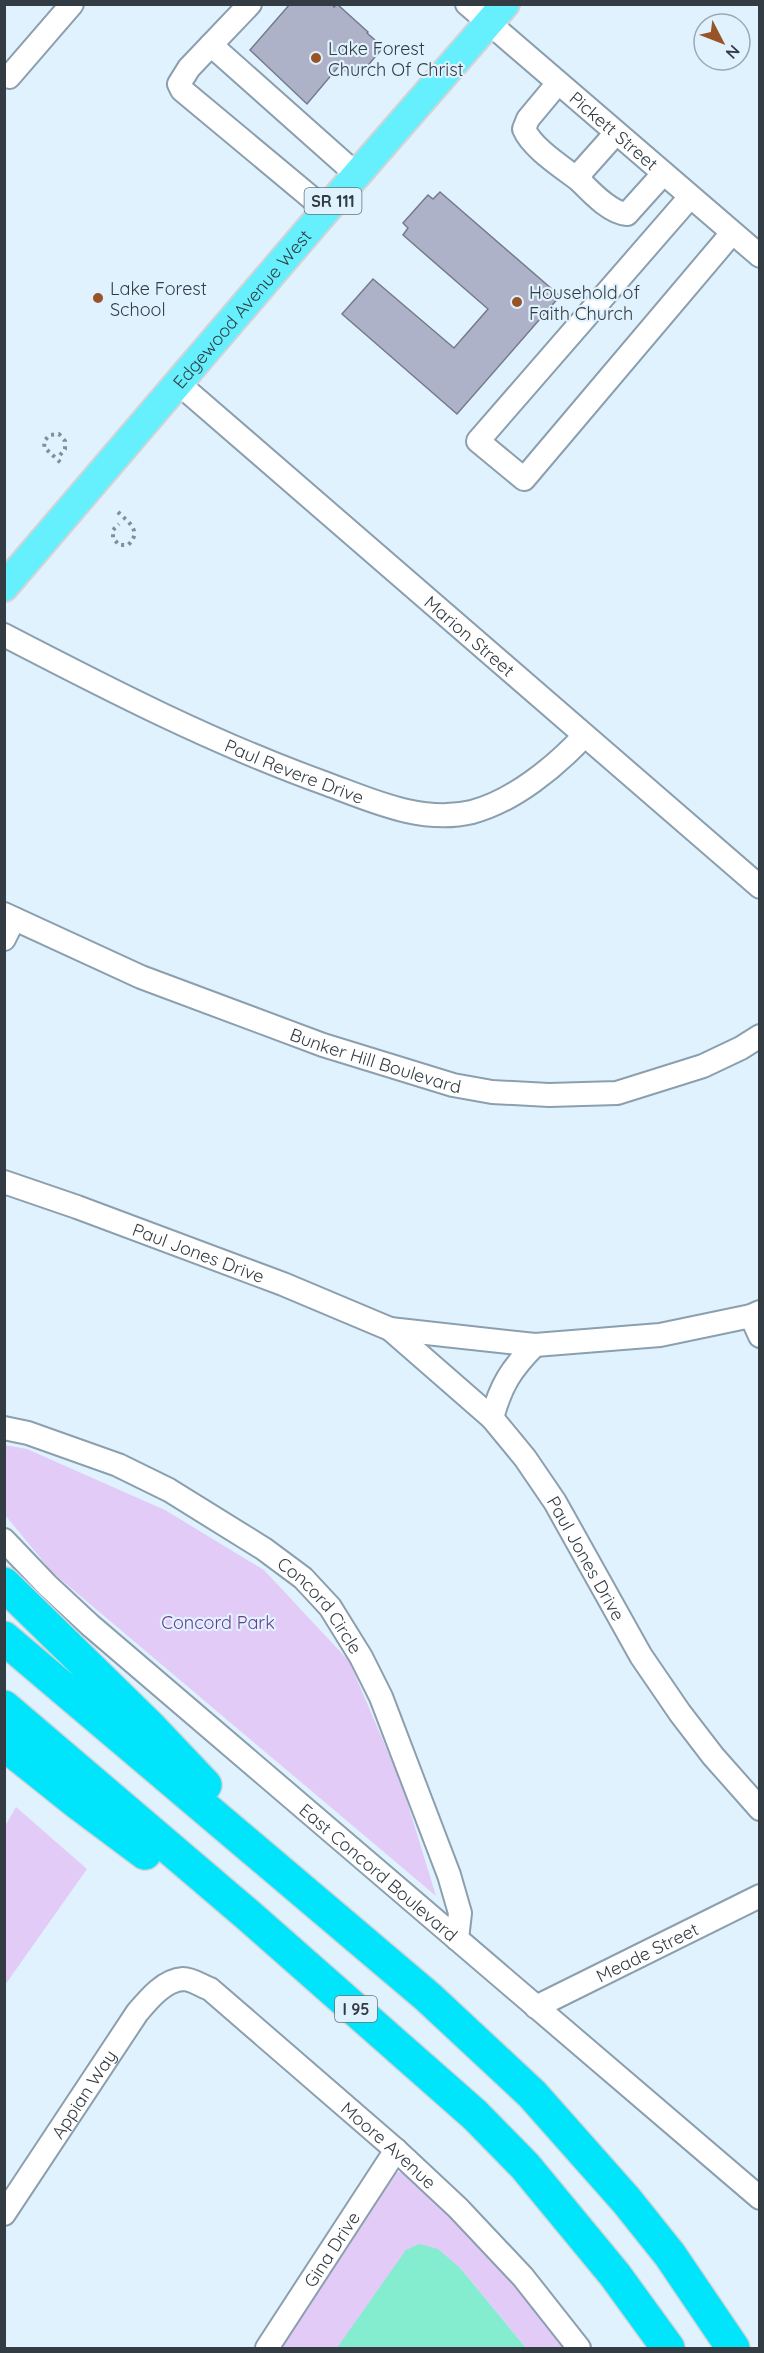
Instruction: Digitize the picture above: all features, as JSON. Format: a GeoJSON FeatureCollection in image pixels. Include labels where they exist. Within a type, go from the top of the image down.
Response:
{"type":"FeatureCollection","features":[{"type":"Feature","properties":{"kind":"highway"},"geometry":{"type":"LineString","coordinates":[[4,1584],[150,1727],[231,1813],[283,1875]]}},
{"type":"Feature","properties":{"kind":"highway"},"geometry":{"type":"LineString","coordinates":[[4,1638],[428,1997],[532,2094],[626,2199],[669,2255],[733,2349]]}},
{"type":"Feature","properties":{"kind":"highway","name":"I 95"},"geometry":{"type":"LineString","coordinates":[[4,1707],[248,1915],[475,2115],[525,2166],[615,2275],[668,2349]]}},
{"type":"Feature","properties":{"kind":"highway"},"geometry":{"type":"LineString","coordinates":[[4,1744],[158,1862],[248,1915]]}},
{"type":"Feature","properties":{"kind":"main road","name":"Edgewood Avenue West"},"geometry":{"type":"LineString","coordinates":[[4,587],[356,174],[497,14]]}},
{"type":"Feature","properties":{"kind":"street"},"geometry":{"type":"LineString","coordinates":[[9,77],[72,4]]}},
{"type":"Feature","properties":{"kind":"street"},"geometry":{"type":"LineString","coordinates":[[250,4],[189,68],[179,84],[182,90],[326,210]]}},
{"type":"Feature","properties":{"kind":"street","name":"Pickett Street"},"geometry":{"type":"LineString","coordinates":[[467,4],[497,14],[558,83],[759,256]]}},
{"type":"Feature","properties":{"kind":"street"},"geometry":{"type":"LineString","coordinates":[[212,45],[356,174]]}},
{"type":"Feature","properties":{"kind":"street"},"geometry":{"type":"LineString","coordinates":[[558,83],[528,119],[524,129],[527,137],[535,145],[620,213],[627,214],[663,174]]}},
{"type":"Feature","properties":{"kind":"street"},"geometry":{"type":"LineString","coordinates":[[579,180],[583,170],[616,133]]}},
{"type":"Feature","properties":{"kind":"street"},"geometry":{"type":"LineString","coordinates":[[690,197],[478,441],[524,478],[732,233]]}},
{"type":"Feature","properties":{"kind":"street","name":"Marion Street"},"geometry":{"type":"LineString","coordinates":[[178,383],[759,887]]}},
{"type":"Feature","properties":{"kind":"street","name":"Paul Revere Drive"},"geometry":{"type":"LineString","coordinates":[[4,635],[141,706],[294,772],[394,808],[439,816],[473,812],[504,798],[534,781],[560,761],[584,736]]}},
{"type":"Feature","properties":{"kind":"street","name":"Bunker Hill Boulevard"},"geometry":{"type":"LineString","coordinates":[[8,924],[323,1046],[453,1084],[492,1092],[549,1095],[617,1093],[703,1066],[741,1048],[759,1036]]}},
{"type":"Feature","properties":{"kind":"street","name":"Paul Jones Drive"},"geometry":{"type":"LineString","coordinates":[[4,1182],[283,1284],[390,1329],[535,1345],[660,1335],[707,1326],[757,1321]]}},
{"type":"Feature","properties":{"kind":"street","name":"Paul Jones Drive"},"geometry":{"type":"LineString","coordinates":[[390,1329],[492,1418],[525,1458],[555,1502],[641,1656],[660,1685],[713,1756],[759,1809]]}},
{"type":"Feature","properties":{"kind":"street"},"geometry":{"type":"LineString","coordinates":[[492,1418],[499,1392],[513,1367],[535,1345]]}},
{"type":"Feature","properties":{"kind":"street","name":"Concord Circle"},"geometry":{"type":"LineString","coordinates":[[4,1428],[28,1433],[118,1464],[169,1490],[264,1549],[303,1578],[330,1607],[361,1657],[381,1697],[450,1875],[460,1913],[457,1939]]}},
{"type":"Feature","properties":{"kind":"street","name":"East Concord Boulevard"},"geometry":{"type":"LineString","coordinates":[[4,1540],[90,1625],[759,2198]]}},
{"type":"Feature","properties":{"kind":"street","name":"Meade Street"},"geometry":{"type":"LineString","coordinates":[[536,2007],[759,1896]]}},
{"type":"Feature","properties":{"kind":"street","name":"Moore Avenue"},"geometry":{"type":"LineString","coordinates":[[171,1983],[183,1979],[210,1989],[396,2150],[458,2208],[523,2277],[579,2349]]}},
{"type":"Feature","properties":{"kind":"street","name":"Appian Way"},"geometry":{"type":"LineString","coordinates":[[4,2214],[137,2013],[156,1992],[171,1983]]}},
{"type":"Feature","properties":{"kind":"street","name":"Gina Drive"},"geometry":{"type":"LineString","coordinates":[[267,2349],[396,2150]]}},
{"type":"Feature","properties":{"kind":"path"},"geometry":{"type":"LineString","coordinates":[[60,455],[65,449],[65,441],[59,434],[50,435],[45,440],[44,447],[61,463]]}},
{"type":"Feature","properties":{"kind":"path"},"geometry":{"type":"LineString","coordinates":[[118,512],[134,526],[135,535],[128,544],[119,545],[113,538],[113,530],[119,524]]}},
{"type":"Feature","properties":{"kind":"green space","name":"Concord Park"},"geometry":{"type":"Polygon","coordinates":[[[4,1445],[27,1449],[165,1510],[264,1570],[349,1661],[402,1785],[436,1896],[52,1572],[5,1515],[4,1445]]]}},
{"type":"Feature","properties":{"kind":"green space"},"geometry":{"type":"Polygon","coordinates":[[[16,1807],[87,1869],[5,1985],[5,1826],[16,1807]]]}},
{"type":"Feature","properties":{"kind":"green space"},"geometry":{"type":"Polygon","coordinates":[[[398,2172],[412,2175],[479,2242],[564,2348],[526,2348],[460,2268],[341,2343],[337,2348],[278,2348],[388,2176],[398,2172]]]}},
{"type":"Feature","properties":{"kind":"shaded area"},"geometry":{"type":"Polygon","coordinates":[[[419,2244],[438,2249],[460,2268],[526,2348],[337,2348],[406,2250],[419,2244]]]}},
{"type":"Feature","properties":{"kind":"building","name":"Lake Forest Church Of Christ"},"geometry":{"type":"Polygon","coordinates":[[[290,4],[332,4],[334,7],[337,4],[368,32],[376,41],[374,44],[381,50],[358,77],[351,71],[349,74],[339,66],[307,104],[250,50],[290,4]]]}},
{"type":"Feature","properties":{"kind":"building","name":"Household of Faith Church"},"geometry":{"type":"Polygon","coordinates":[[[440,192],[560,296],[457,414],[342,314],[373,279],[454,348],[488,309],[403,235],[408,228],[403,223],[428,195],[433,199],[440,192]]]}},
{"type":"Feature","properties":{"kind":"place","name":"Lake Forest Church Of Christ"},"geometry":{"type":"Point","coordinates":[316,58]}},
{"type":"Feature","properties":{"kind":"place","name":"Lake Forest School"},"geometry":{"type":"Point","coordinates":[98,298]}},
{"type":"Feature","properties":{"kind":"place","name":"Household of Faith Church"},"geometry":{"type":"Point","coordinates":[517,302]}}]}
